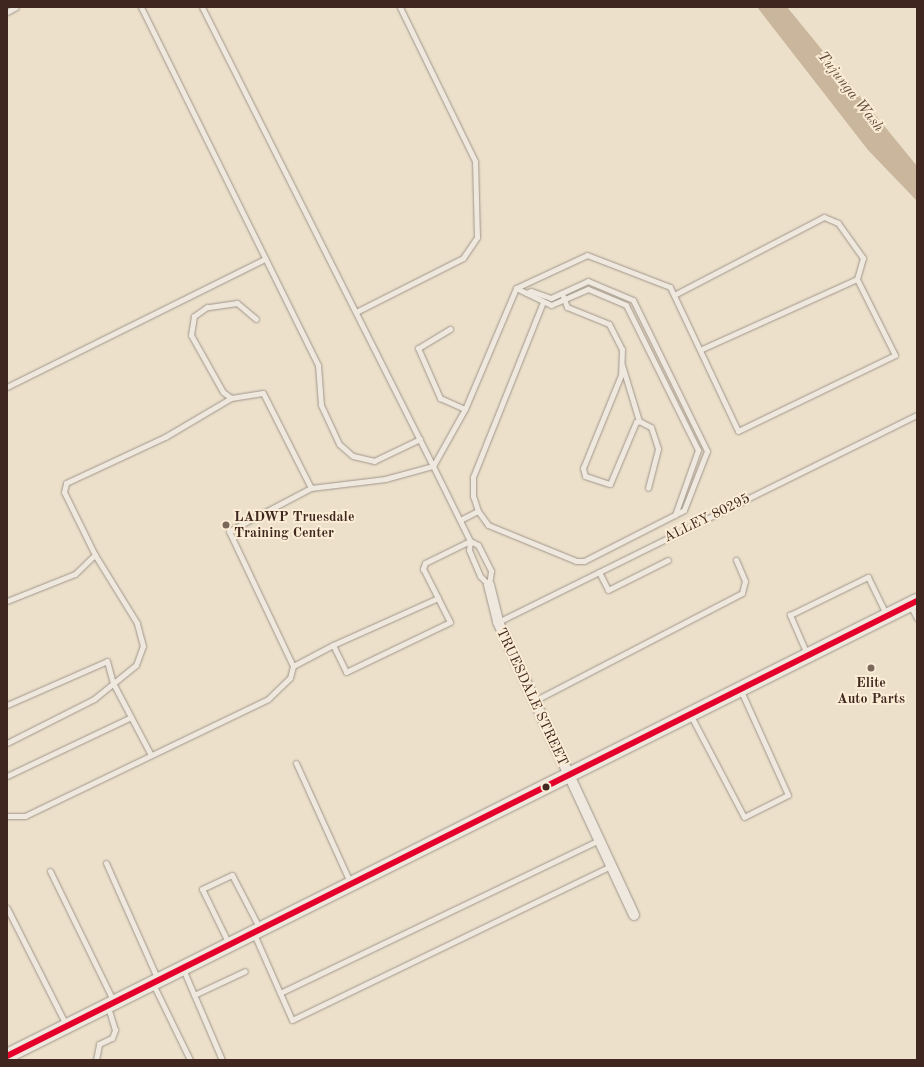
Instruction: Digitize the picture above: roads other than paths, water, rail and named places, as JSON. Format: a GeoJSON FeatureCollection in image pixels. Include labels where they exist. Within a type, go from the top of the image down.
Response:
{"type":"FeatureCollection","features":[{"type":"Feature","properties":{"kind":"main road"},"geometry":{"type":"LineString","coordinates":[[7,1056],[914,603]]}},
{"type":"Feature","properties":{"kind":"street","name":"TRUESDALE STREET"},"geometry":{"type":"LineString","coordinates":[[489,585],[498,622],[634,915]]}},
{"type":"Feature","properties":{"kind":"lane"},"geometry":{"type":"LineString","coordinates":[[7,12],[16,7]]}},
{"type":"Feature","properties":{"kind":"lane"},"geometry":{"type":"LineString","coordinates":[[140,7],[318,365],[321,405],[345,451],[358,459],[374,461],[420,438]]}},
{"type":"Feature","properties":{"kind":"lane"},"geometry":{"type":"LineString","coordinates":[[202,7],[420,438],[470,541],[469,550],[480,576],[489,585]]}},
{"type":"Feature","properties":{"kind":"lane"},"geometry":{"type":"LineString","coordinates":[[356,312],[462,258],[477,237],[475,161],[400,7]]}},
{"type":"Feature","properties":{"kind":"lane"},"geometry":{"type":"LineString","coordinates":[[7,816],[25,816],[268,698],[290,678],[294,666],[229,531],[311,488],[384,479],[433,466],[466,409],[516,288],[587,255],[670,287],[738,432],[895,355],[857,280],[863,258],[838,223],[824,217],[674,295]]}},
{"type":"Feature","properties":{"kind":"lane"},"geometry":{"type":"LineString","coordinates":[[7,386],[265,259]]}},
{"type":"Feature","properties":{"kind":"lane"},"geometry":{"type":"LineString","coordinates":[[700,350],[857,280]]}},
{"type":"Feature","properties":{"kind":"lane"},"geometry":{"type":"LineString","coordinates":[[526,292],[531,291],[551,298],[588,281],[633,300],[707,451],[684,510],[584,561],[576,561],[488,525],[478,511],[473,496],[473,477],[543,302]]}},
{"type":"Feature","properties":{"kind":"lane"},"geometry":{"type":"LineString","coordinates":[[516,288],[551,305],[588,289],[626,306],[698,450],[675,515]]}},
{"type":"Feature","properties":{"kind":"lane"},"geometry":{"type":"LineString","coordinates":[[562,293],[567,307],[609,324],[622,349],[621,375],[583,468],[585,476],[610,484],[636,422],[639,421]]}},
{"type":"Feature","properties":{"kind":"lane"},"geometry":{"type":"LineString","coordinates":[[231,398],[223,392],[196,346],[191,328],[194,316],[207,307],[237,303],[256,319]]}},
{"type":"Feature","properties":{"kind":"lane"},"geometry":{"type":"LineString","coordinates":[[450,329],[418,348],[440,398],[466,409]]}},
{"type":"Feature","properties":{"kind":"lane"},"geometry":{"type":"LineString","coordinates":[[621,364],[639,421],[651,427],[658,450],[648,488]]}},
{"type":"Feature","properties":{"kind":"lane"},"geometry":{"type":"LineString","coordinates":[[7,743],[94,699],[136,665],[143,646],[129,607],[95,555],[64,492],[66,483],[171,433],[231,398],[263,393],[311,488]]}},
{"type":"Feature","properties":{"kind":"lane","name":"ALLEY 80295"},"geometry":{"type":"LineString","coordinates":[[498,622],[917,414]]}},
{"type":"Feature","properties":{"kind":"lane"},"geometry":{"type":"LineString","coordinates":[[460,520],[478,511]]}},
{"type":"Feature","properties":{"kind":"lane"},"geometry":{"type":"LineString","coordinates":[[470,541],[478,545],[491,572],[489,585]]}},
{"type":"Feature","properties":{"kind":"lane"},"geometry":{"type":"LineString","coordinates":[[333,646],[346,672],[450,622],[424,569],[425,563],[470,541]]}},
{"type":"Feature","properties":{"kind":"lane"},"geometry":{"type":"LineString","coordinates":[[7,602],[75,574],[95,555]]}},
{"type":"Feature","properties":{"kind":"lane"},"geometry":{"type":"LineString","coordinates":[[599,572],[608,590],[668,560]]}},
{"type":"Feature","properties":{"kind":"lane"},"geometry":{"type":"LineString","coordinates":[[534,701],[742,593],[745,581],[736,560]]}},
{"type":"Feature","properties":{"kind":"lane"},"geometry":{"type":"LineString","coordinates":[[808,655],[790,615],[868,577],[887,616]]}},
{"type":"Feature","properties":{"kind":"lane"},"geometry":{"type":"LineString","coordinates":[[294,666],[333,646],[438,598]]}},
{"type":"Feature","properties":{"kind":"lane"},"geometry":{"type":"LineString","coordinates":[[914,603],[917,618]]}},
{"type":"Feature","properties":{"kind":"lane"},"geometry":{"type":"LineString","coordinates":[[7,705],[107,661],[113,683],[151,755]]}},
{"type":"Feature","properties":{"kind":"lane"},"geometry":{"type":"LineString","coordinates":[[690,715],[744,817],[788,796],[740,690]]}},
{"type":"Feature","properties":{"kind":"lane"},"geometry":{"type":"LineString","coordinates":[[7,776],[131,717]]}},
{"type":"Feature","properties":{"kind":"lane"},"geometry":{"type":"LineString","coordinates":[[296,763],[351,884]]}},
{"type":"Feature","properties":{"kind":"lane"},"geometry":{"type":"LineString","coordinates":[[280,993],[599,840]]}},
{"type":"Feature","properties":{"kind":"lane"},"geometry":{"type":"LineString","coordinates":[[106,863],[190,1060]]}},
{"type":"Feature","properties":{"kind":"lane"},"geometry":{"type":"LineString","coordinates":[[229,945],[202,889],[232,875],[257,931],[280,993],[292,1020],[611,866]]}},
{"type":"Feature","properties":{"kind":"lane"},"geometry":{"type":"LineString","coordinates":[[50,871],[111,1004],[115,1030],[112,1038],[99,1044],[96,1060]]}},
{"type":"Feature","properties":{"kind":"lane"},"geometry":{"type":"LineString","coordinates":[[7,908],[67,1026]]}},
{"type":"Feature","properties":{"kind":"lane"},"geometry":{"type":"LineString","coordinates":[[182,969],[222,1060]]}},
{"type":"Feature","properties":{"kind":"lane"},"geometry":{"type":"LineString","coordinates":[[194,995],[245,971]]}},
{"type":"Feature","properties":{"kind":"water","name":"Tujunga Wash"},"geometry":{"type":"Polygon","coordinates":[[[757,7],[787,7],[917,166],[917,201],[868,150],[757,7]]]}},
{"type":"Feature","properties":{"kind":"place","name":"LADWP Truesdale Training Center"},"geometry":{"type":"Point","coordinates":[226,525]}},
{"type":"Feature","properties":{"kind":"place","name":"Elite Auto Parts"},"geometry":{"type":"Point","coordinates":[871,668]}}]}
